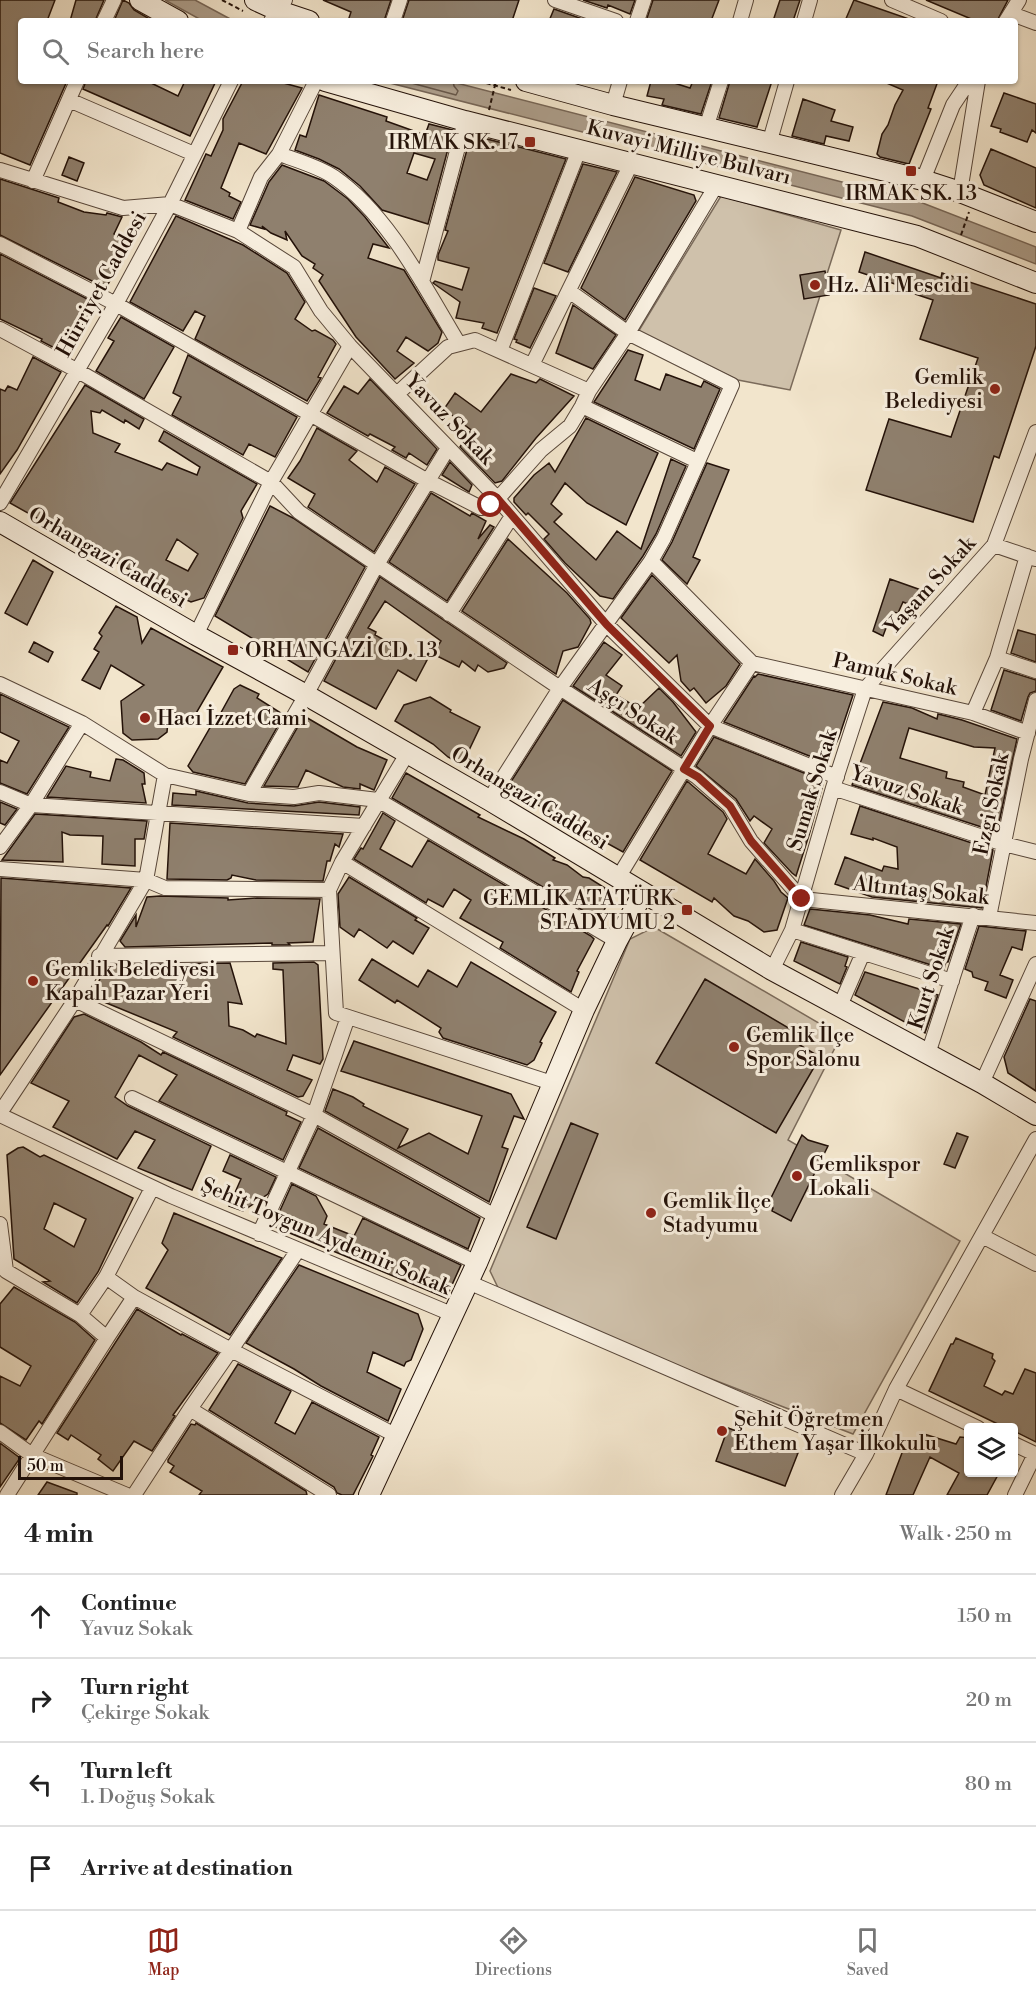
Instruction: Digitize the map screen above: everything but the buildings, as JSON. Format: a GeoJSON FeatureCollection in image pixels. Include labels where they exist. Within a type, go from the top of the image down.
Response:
{"type":"FeatureCollection","features":[{"type":"Feature","properties":{"kind":"street"},"geometry":{"type":"LineString","coordinates":[[105,18],[114,0]]}},
{"type":"Feature","properties":{"kind":"street"},"geometry":{"type":"LineString","coordinates":[[140,0],[173,18]]}},
{"type":"Feature","properties":{"kind":"street"},"geometry":{"type":"LineString","coordinates":[[255,0],[300,18]]}},
{"type":"Feature","properties":{"kind":"street"},"geometry":{"type":"LineString","coordinates":[[394,18],[400,0]]}},
{"type":"Feature","properties":{"kind":"street"},"geometry":{"type":"LineString","coordinates":[[555,0],[607,18]]}},
{"type":"Feature","properties":{"kind":"street"},"geometry":{"type":"LineString","coordinates":[[638,18],[644,0]]}},
{"type":"Feature","properties":{"kind":"street"},"geometry":{"type":"LineString","coordinates":[[741,18],[746,0]]}},
{"type":"Feature","properties":{"kind":"street"},"geometry":{"type":"LineString","coordinates":[[805,18],[810,0]]}},
{"type":"Feature","properties":{"kind":"street"},"geometry":{"type":"LineString","coordinates":[[892,0],[934,18]]}},
{"type":"Feature","properties":{"kind":"street"},"geometry":{"type":"LineString","coordinates":[[1009,17],[1019,0]]}},
{"type":"Feature","properties":{"kind":"street"},"geometry":{"type":"LineString","coordinates":[[1018,19],[1036,23]]}},
{"type":"Feature","properties":{"kind":"street"},"geometry":{"type":"LineString","coordinates":[[33,181],[76,84]]}},
{"type":"Feature","properties":{"kind":"street","name":"Hürriyet Caddesi"},"geometry":{"type":"LineString","coordinates":[[0,503],[116,304],[170,204],[229,84]]}},
{"type":"Feature","properties":{"kind":"street"},"geometry":{"type":"LineString","coordinates":[[238,231],[261,177],[279,154],[314,84]]}},
{"type":"Feature","properties":{"kind":"street","name":"Kuvayi Milliye Bulvarı"},"geometry":{"type":"LineString","coordinates":[[336,84],[465,121],[917,236],[1036,283]]}},
{"type":"Feature","properties":{"kind":"street","name":"Kuvayi Milliye Bulvarı"},"geometry":{"type":"LineString","coordinates":[[537,84],[613,105],[701,136],[770,144],[923,180],[1036,222]]}},
{"type":"Feature","properties":{"kind":"street"},"geometry":{"type":"LineString","coordinates":[[613,105],[619,84]]}},
{"type":"Feature","properties":{"kind":"street"},"geometry":{"type":"LineString","coordinates":[[701,136],[720,84]]}},
{"type":"Feature","properties":{"kind":"street"},"geometry":{"type":"LineString","coordinates":[[770,144],[786,84]]}},
{"type":"Feature","properties":{"kind":"street"},"geometry":{"type":"LineString","coordinates":[[923,180],[953,105],[967,84]]}},
{"type":"Feature","properties":{"kind":"street"},"geometry":{"type":"LineString","coordinates":[[960,192],[978,84]]}},
{"type":"Feature","properties":{"kind":"street"},"geometry":{"type":"LineString","coordinates":[[69,100],[194,154]]}},
{"type":"Feature","properties":{"kind":"street"},"geometry":{"type":"LineString","coordinates":[[422,282],[465,121]]}},
{"type":"Feature","properties":{"kind":"street"},"geometry":{"type":"LineString","coordinates":[[500,351],[579,150]]}},
{"type":"Feature","properties":{"kind":"street"},"geometry":{"type":"LineString","coordinates":[[279,154],[333,176],[374,213],[404,253],[459,344]]}},
{"type":"Feature","properties":{"kind":"street"},"geometry":{"type":"LineString","coordinates":[[532,365],[631,164]]}},
{"type":"Feature","properties":{"kind":"street"},"geometry":{"type":"LineString","coordinates":[[0,170],[123,208],[170,204]]}},
{"type":"Feature","properties":{"kind":"street"},"geometry":{"type":"LineString","coordinates":[[0,244],[116,304],[428,481],[481,508],[491,505],[541,450],[570,426],[589,391],[628,333],[717,184]]}},
{"type":"Feature","properties":{"kind":"street","name":"Yavuz Sokak"},"geometry":{"type":"LineString","coordinates":[[170,204],[238,231],[294,267],[321,311],[350,346],[497,498],[607,625],[710,726],[835,782],[1004,843],[1036,852]]}},
{"type":"Feature","properties":{"kind":"street"},"geometry":{"type":"LineString","coordinates":[[489,800],[560,688],[651,561],[664,538],[732,385],[628,333],[568,291]]}},
{"type":"Feature","properties":{"kind":"street","name":"Aşçı Sokak"},"geometry":{"type":"LineString","coordinates":[[0,329],[271,482],[299,512],[376,566],[698,777],[730,806],[751,841],[802,899]]}},
{"type":"Feature","properties":{"kind":"street"},"geometry":{"type":"LineString","coordinates":[[397,394],[448,347],[475,340],[589,391]]}},
{"type":"Feature","properties":{"kind":"street"},"geometry":{"type":"LineString","coordinates":[[196,635],[271,482],[350,346]]}},
{"type":"Feature","properties":{"kind":"street"},"geometry":{"type":"LineString","coordinates":[[582,406],[697,460]]}},
{"type":"Feature","properties":{"kind":"street","name":"Yaşam Sokak"},"geometry":{"type":"LineString","coordinates":[[865,689],[994,545],[1030,467],[1036,432]]}},
{"type":"Feature","properties":{"kind":"street"},"geometry":{"type":"LineString","coordinates":[[249,794],[376,566],[448,448]]}},
{"type":"Feature","properties":{"kind":"street"},"geometry":{"type":"LineString","coordinates":[[449,614],[512,516]]}},
{"type":"Feature","properties":{"kind":"street","name":"Orhangazi Caddesi"},"geometry":{"type":"LineString","coordinates":[[0,522],[489,800],[772,970],[982,1083],[1036,1115]]}},
{"type":"Feature","properties":{"kind":"street"},"geometry":{"type":"LineString","coordinates":[[972,713],[997,658],[1032,558],[994,545]]}},
{"type":"Feature","properties":{"kind":"street"},"geometry":{"type":"LineString","coordinates":[[618,878],[710,726],[752,663],[651,561]]}},
{"type":"Feature","properties":{"kind":"street"},"geometry":{"type":"LineString","coordinates":[[997,658],[1036,671]]}},
{"type":"Feature","properties":{"kind":"street","name":"Pamuk Sokak"},"geometry":{"type":"LineString","coordinates":[[752,663],[972,713],[1028,733]]}},
{"type":"Feature","properties":{"kind":"street"},"geometry":{"type":"LineString","coordinates":[[0,684],[82,723],[165,775],[249,794],[294,796],[319,793],[378,800],[617,941]]}},
{"type":"Feature","properties":{"kind":"street","name":"Sumak Sokak"},"geometry":{"type":"LineString","coordinates":[[772,970],[792,930],[865,689]]}},
{"type":"Feature","properties":{"kind":"street","name":"Ezgi Sokak"},"geometry":{"type":"LineString","coordinates":[[989,917],[1021,759],[1036,700]]}},
{"type":"Feature","properties":{"kind":"street"},"geometry":{"type":"LineString","coordinates":[[0,847],[31,805],[82,723]]}},
{"type":"Feature","properties":{"kind":"street"},"geometry":{"type":"LineString","coordinates":[[407,754],[342,862],[329,890],[336,1013],[552,1083]]}},
{"type":"Feature","properties":{"kind":"street"},"geometry":{"type":"LineString","coordinates":[[1021,759],[1036,762]]}},
{"type":"Feature","properties":{"kind":"street"},"geometry":{"type":"LineString","coordinates":[[0,1114],[75,1000],[146,880],[165,775]]}},
{"type":"Feature","properties":{"kind":"street"},"geometry":{"type":"LineString","coordinates":[[0,792],[31,805],[364,826]]}},
{"type":"Feature","properties":{"kind":"street"},"geometry":{"type":"LineString","coordinates":[[342,862],[584,1010]]}},
{"type":"Feature","properties":{"kind":"street"},"geometry":{"type":"LineString","coordinates":[[0,869],[146,880],[165,888],[329,890]]}},
{"type":"Feature","properties":{"kind":"street"},"geometry":{"type":"LineString","coordinates":[[454,1315],[584,1010],[643,893]]}},
{"type":"Feature","properties":{"kind":"street","name":"Altıntaş Sokak"},"geometry":{"type":"LineString","coordinates":[[802,899],[1036,923]]}},
{"type":"Feature","properties":{"kind":"street","name":"Kurt Sokak"},"geometry":{"type":"LineString","coordinates":[[928,1054],[973,915]]}},
{"type":"Feature","properties":{"kind":"street"},"geometry":{"type":"LineString","coordinates":[[792,930],[952,981]]}},
{"type":"Feature","properties":{"kind":"street"},"geometry":{"type":"LineString","coordinates":[[99,956],[333,953]]}},
{"type":"Feature","properties":{"kind":"street"},"geometry":{"type":"LineString","coordinates":[[840,1006],[863,953]]}},
{"type":"Feature","properties":{"kind":"street"},"geometry":{"type":"LineString","coordinates":[[982,1083],[1036,964]]}},
{"type":"Feature","properties":{"kind":"street"},"geometry":{"type":"LineString","coordinates":[[75,1000],[314,1115],[497,1217]]}},
{"type":"Feature","properties":{"kind":"street"},"geometry":{"type":"LineString","coordinates":[[259,1234],[314,1115],[348,1017]]}},
{"type":"Feature","properties":{"kind":"street"},"geometry":{"type":"LineString","coordinates":[[132,1098],[477,1263]]}},
{"type":"Feature","properties":{"kind":"street","name":"Şehit Toygun Aydemir Sokak"},"geometry":{"type":"LineString","coordinates":[[0,1114],[152,1188],[454,1315],[369,1495]]}},
{"type":"Feature","properties":{"kind":"street"},"geometry":{"type":"LineString","coordinates":[[842,1495],[866,1454],[896,1389],[1036,1139]]}},
{"type":"Feature","properties":{"kind":"street"},"geometry":{"type":"LineString","coordinates":[[80,1316],[106,1277],[152,1188]]}},
{"type":"Feature","properties":{"kind":"street"},"geometry":{"type":"LineString","coordinates":[[0,1224],[3,1276],[80,1316],[107,1338]]}},
{"type":"Feature","properties":{"kind":"street"},"geometry":{"type":"LineString","coordinates":[[981,1236],[1036,1264]]}},
{"type":"Feature","properties":{"kind":"street"},"geometry":{"type":"LineString","coordinates":[[134,1495],[298,1250]]}},
{"type":"Feature","properties":{"kind":"street"},"geometry":{"type":"LineString","coordinates":[[106,1277],[134,1297],[397,1436]]}},
{"type":"Feature","properties":{"kind":"street"},"geometry":{"type":"LineString","coordinates":[[468,1282],[866,1454]]}},
{"type":"Feature","properties":{"kind":"street"},"geometry":{"type":"LineString","coordinates":[[7,1495],[134,1297]]}},
{"type":"Feature","properties":{"kind":"street"},"geometry":{"type":"LineString","coordinates":[[896,1389],[967,1423]]}},
{"type":"Feature","properties":{"kind":"street"},"geometry":{"type":"LineString","coordinates":[[190,1409],[330,1495]]}},
{"type":"Feature","properties":{"kind":"street"},"geometry":{"type":"LineString","coordinates":[[0,1432],[32,1455],[127,1495]]}},
{"type":"Feature","properties":{"kind":"street"},"geometry":{"type":"LineString","coordinates":[[1015,1495],[1036,1453],[1018,1446]]}},
{"type":"Feature","properties":{"kind":"path"},"geometry":{"type":"LineString","coordinates":[[490,108],[495,84]]}},
{"type":"Feature","properties":{"kind":"path"},"geometry":{"type":"LineString","coordinates":[[692,159],[701,136]]}},
{"type":"Feature","properties":{"kind":"path"},"geometry":{"type":"LineString","coordinates":[[962,232],[967,217]]}},
{"type":"Feature","properties":{"kind":"shaded area"},"geometry":{"type":"Polygon","coordinates":[[[721,196],[841,230],[790,390],[738,380],[638,332],[721,196]]]}},
{"type":"Feature","properties":{"kind":"shaded area"},"geometry":{"type":"Polygon","coordinates":[[[654,927],[841,1036],[788,1140],[960,1241],[853,1434],[503,1298],[490,1271],[630,939],[654,927]]]}},
{"type":"Feature","properties":{"kind":"water"},"geometry":{"type":"Polygon","coordinates":[[[165,0],[195,0],[228,18],[198,18],[165,0]]]}},
{"type":"Feature","properties":{"kind":"water"},"geometry":{"type":"Polygon","coordinates":[[[394,84],[461,84],[920,202],[1036,247],[1036,264],[912,216],[394,84]]]}},
{"type":"Feature","properties":{"kind":"place","name":"IRMAK SK. 17"},"geometry":{"type":"Point","coordinates":[530,142]}},
{"type":"Feature","properties":{"kind":"place","name":"IRMAK SK. 13"},"geometry":{"type":"Point","coordinates":[911,171]}},
{"type":"Feature","properties":{"kind":"place","name":"Hz. Ali Mescidi"},"geometry":{"type":"Point","coordinates":[815,285]}},
{"type":"Feature","properties":{"kind":"place","name":"Gemlik Belediyesi"},"geometry":{"type":"Point","coordinates":[995,389]}},
{"type":"Feature","properties":{"kind":"place","name":"ORHANGAZİ CD. 13"},"geometry":{"type":"Point","coordinates":[233,650]}},
{"type":"Feature","properties":{"kind":"place","name":"Hacı İzzet Cami"},"geometry":{"type":"Point","coordinates":[145,718]}},
{"type":"Feature","properties":{"kind":"place","name":"GEMLİK ATATÜRK STADYUMU 2"},"geometry":{"type":"Point","coordinates":[687,910]}},
{"type":"Feature","properties":{"kind":"place","name":"Gemlik Belediyesi Kapalı Pazar Yeri"},"geometry":{"type":"Point","coordinates":[33,981]}},
{"type":"Feature","properties":{"kind":"place","name":"Gemlik İlçe Spor Salonu"},"geometry":{"type":"Point","coordinates":[734,1047]}},
{"type":"Feature","properties":{"kind":"place","name":"Gemlikspor Lokali"},"geometry":{"type":"Point","coordinates":[797,1176]}},
{"type":"Feature","properties":{"kind":"place","name":"Gemlik İlçe Stadyumu"},"geometry":{"type":"Point","coordinates":[651,1213]}},
{"type":"Feature","properties":{"kind":"place","name":"Şehit Öğretmen Ethem Yaşar İlkokulu"},"geometry":{"type":"Point","coordinates":[722,1431]}},
{"type":"Feature","properties":{"kind":"route"},"geometry":{"type":"LineString","coordinates":[[491,505],[497,498],[607,625],[710,726],[684,769],[698,777],[730,806],[751,841],[802,899]]}}]}
